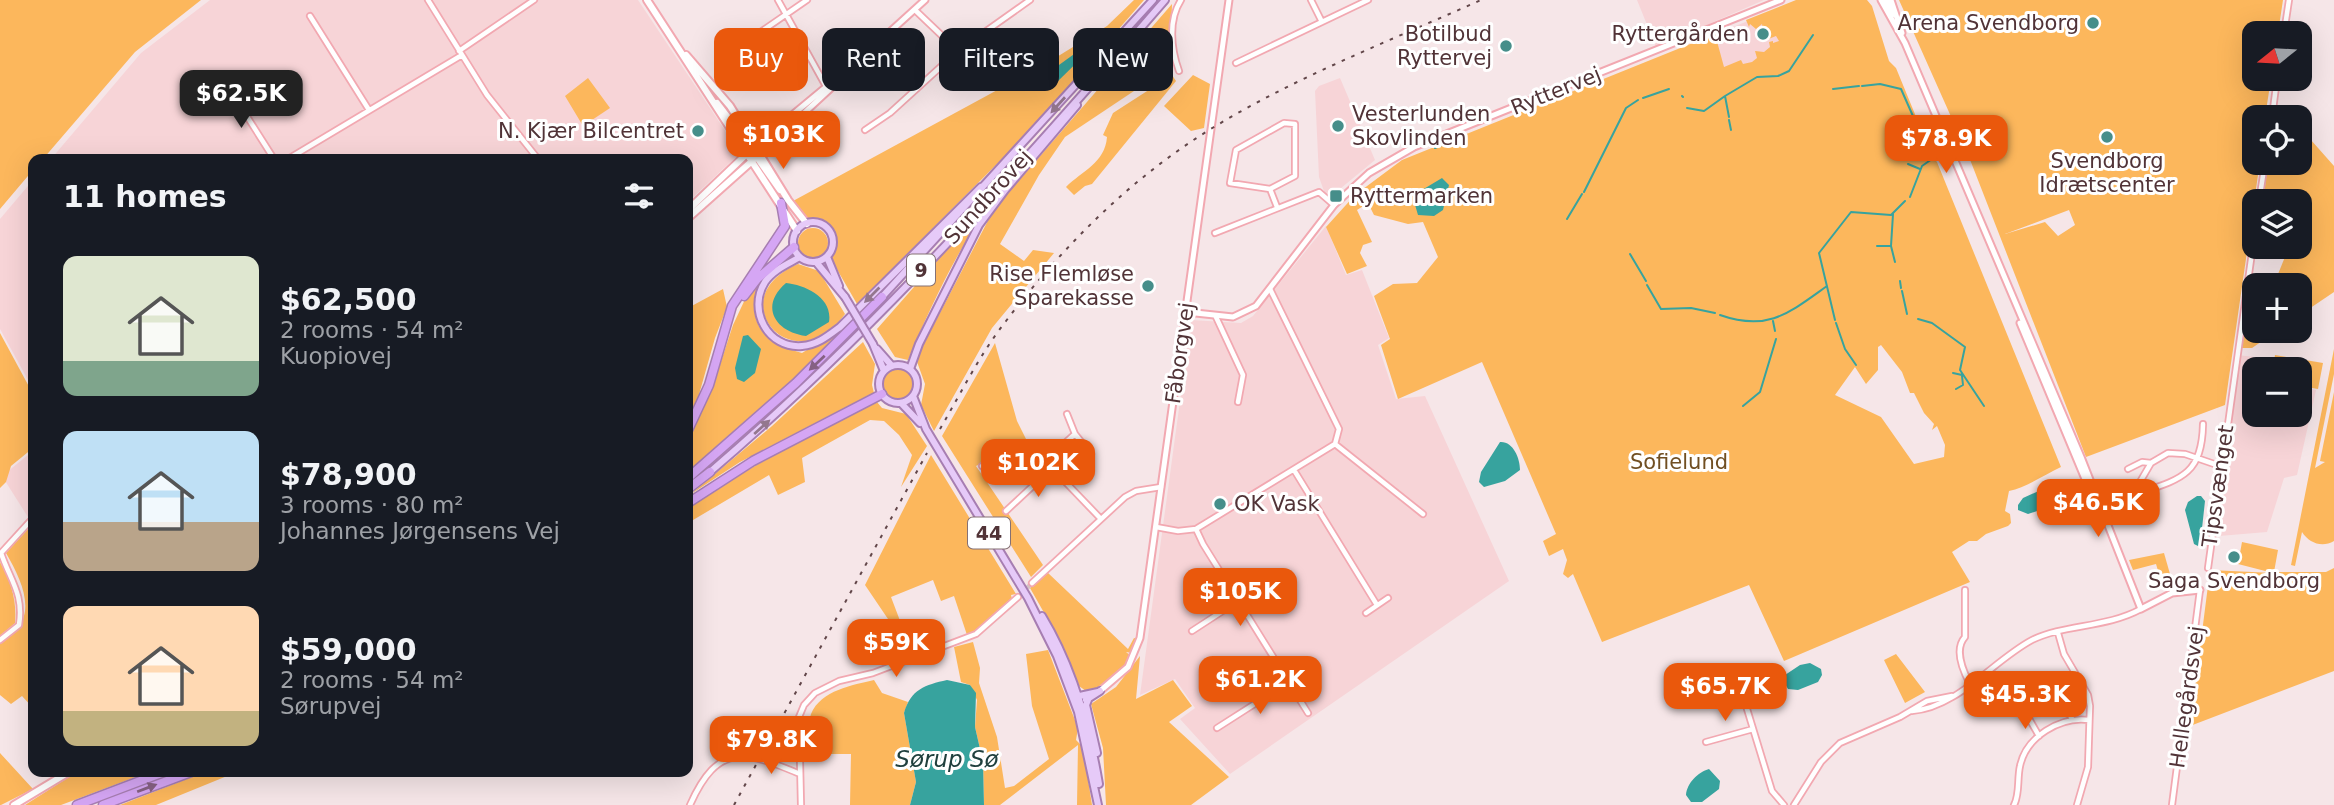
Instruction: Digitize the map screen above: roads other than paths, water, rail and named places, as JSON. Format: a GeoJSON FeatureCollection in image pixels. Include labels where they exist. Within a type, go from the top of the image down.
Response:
{"type":"FeatureCollection","features":[{"type":"Feature","properties":{"kind":"highway"},"geometry":{"type":"LineString","coordinates":[[693,419],[709,385],[732,306],[785,226],[784,201]]}},
{"type":"Feature","properties":{"kind":"highway"},"geometry":{"type":"LineString","coordinates":[[716,361],[733,317],[748,290],[794,247]]}},
{"type":"Feature","properties":{"kind":"highway","name":"9"},"geometry":{"type":"LineString","coordinates":[[693,474],[796,383],[882,297]]}},
{"type":"Feature","properties":{"kind":"highway"},"geometry":{"type":"LineString","coordinates":[[693,500],[753,461],[882,394]]}},
{"type":"Feature","properties":{"kind":"highway","name":"9"},"geometry":{"type":"LineString","coordinates":[[693,485],[710,472]]}},
{"type":"Feature","properties":{"kind":"highway"},"geometry":{"type":"LineString","coordinates":[[77,805],[150,777]]}},
{"type":"Feature","properties":{"kind":"highway"},"geometry":{"type":"LineString","coordinates":[[103,805],[178,777]]}},
{"type":"Feature","properties":{"kind":"main road"},"geometry":{"type":"LineString","coordinates":[[647,0],[711,97],[754,153],[784,201],[807,224]]}},
{"type":"Feature","properties":{"kind":"main road","name":"Sundbrovej"},"geometry":{"type":"LineString","coordinates":[[882,297],[1153,0]]}},
{"type":"Feature","properties":{"kind":"main road","name":"Sundbrovej"},"geometry":{"type":"LineString","coordinates":[[1141,28],[1165,0]]}},
{"type":"Feature","properties":{"kind":"main road"},"geometry":{"type":"LineString","coordinates":[[678,46],[719,92],[784,201],[797,231],[794,247],[800,257],[816,262],[845,297]]}},
{"type":"Feature","properties":{"kind":"main road","name":"Sundbrovej"},"geometry":{"type":"LineString","coordinates":[[710,472],[812,381],[891,303],[1084,91]]}},
{"type":"Feature","properties":{"kind":"main road"},"geometry":{"type":"LineString","coordinates":[[882,394],[879,380],[884,371],[901,365],[910,369],[919,344],[979,225],[1087,91]]}},
{"type":"Feature","properties":{"kind":"main road"},"geometry":{"type":"LineString","coordinates":[[693,213],[754,153]]}},
{"type":"Feature","properties":{"kind":"main road"},"geometry":{"type":"LineString","coordinates":[[693,206],[754,153]]}},
{"type":"Feature","properties":{"kind":"main road"},"geometry":{"type":"LineString","coordinates":[[800,257],[772,274],[765,283],[758,305],[766,330],[780,342],[794,346],[815,344],[840,327],[972,193],[991,180]]}},
{"type":"Feature","properties":{"kind":"main road"},"geometry":{"type":"LineString","coordinates":[[797,231],[807,224],[819,223],[832,235],[833,247],[827,257],[816,262]]}},
{"type":"Feature","properties":{"kind":"main road"},"geometry":{"type":"LineString","coordinates":[[827,257],[845,297],[873,344],[884,371]]}},
{"type":"Feature","properties":{"kind":"main road"},"geometry":{"type":"LineString","coordinates":[[873,344],[892,366]]}},
{"type":"Feature","properties":{"kind":"main road","name":"44"},"geometry":{"type":"LineString","coordinates":[[910,369],[917,384],[913,396],[926,429],[1028,597],[1080,699],[1099,805]]}},
{"type":"Feature","properties":{"kind":"main road","name":"44"},"geometry":{"type":"LineString","coordinates":[[882,394],[892,402],[901,403],[926,429]]}},
{"type":"Feature","properties":{"kind":"main road"},"geometry":{"type":"LineString","coordinates":[[901,403],[913,396]]}},
{"type":"Feature","properties":{"kind":"main road"},"geometry":{"type":"LineString","coordinates":[[1080,699],[1100,691]]}},
{"type":"Feature","properties":{"kind":"main road"},"geometry":{"type":"LineString","coordinates":[[1080,699],[1100,691]]}},
{"type":"Feature","properties":{"kind":"main road","name":"44"},"geometry":{"type":"LineString","coordinates":[[1080,699],[1086,705],[1098,754],[1099,805]]}},
{"type":"Feature","properties":{"kind":"main road"},"geometry":{"type":"LineString","coordinates":[[14,805],[61,777]]}},
{"type":"Feature","properties":{"kind":"street"},"geometry":{"type":"LineString","coordinates":[[428,0],[506,121],[534,154]]}},
{"type":"Feature","properties":{"kind":"street"},"geometry":{"type":"LineString","coordinates":[[296,154],[460,53],[534,0]]}},
{"type":"Feature","properties":{"kind":"street"},"geometry":{"type":"LineString","coordinates":[[778,0],[822,79]]}},
{"type":"Feature","properties":{"kind":"street"},"geometry":{"type":"LineString","coordinates":[[767,28],[807,0]]}},
{"type":"Feature","properties":{"kind":"street"},"geometry":{"type":"LineString","coordinates":[[895,28],[925,0]]}},
{"type":"Feature","properties":{"kind":"street"},"geometry":{"type":"LineString","coordinates":[[990,28],[1030,0]]}},
{"type":"Feature","properties":{"kind":"street"},"geometry":{"type":"LineString","coordinates":[[1179,71],[1173,36],[1173,13],[1181,0]]}},
{"type":"Feature","properties":{"kind":"street","name":"Fåborgvej"},"geometry":{"type":"LineString","coordinates":[[1100,691],[1122,675],[1138,647],[1229,0]]}},
{"type":"Feature","properties":{"kind":"street"},"geometry":{"type":"LineString","coordinates":[[1311,0],[1322,22]]}},
{"type":"Feature","properties":{"kind":"street"},"geometry":{"type":"LineString","coordinates":[[1236,63],[1368,0]]}},
{"type":"Feature","properties":{"kind":"street","name":"Ryttervej"},"geometry":{"type":"LineString","coordinates":[[1186,312],[1216,317],[1244,313],[1256,306],[1334,205],[1369,173],[1414,147],[1781,0]]}},
{"type":"Feature","properties":{"kind":"street"},"geometry":{"type":"LineString","coordinates":[[1883,0],[1899,20]]}},
{"type":"Feature","properties":{"kind":"street"},"geometry":{"type":"LineString","coordinates":[[1883,0],[1905,43],[2051,400],[2141,609]]}},
{"type":"Feature","properties":{"kind":"street"},"geometry":{"type":"LineString","coordinates":[[1891,0],[1905,43]]}},
{"type":"Feature","properties":{"kind":"street"},"geometry":{"type":"LineString","coordinates":[[2286,21],[2289,0]]}},
{"type":"Feature","properties":{"kind":"street"},"geometry":{"type":"LineString","coordinates":[[915,10],[939,33]]}},
{"type":"Feature","properties":{"kind":"street"},"geometry":{"type":"LineString","coordinates":[[310,16],[369,110]]}},
{"type":"Feature","properties":{"kind":"street"},"geometry":{"type":"LineString","coordinates":[[865,130],[890,114],[939,69]]}},
{"type":"Feature","properties":{"kind":"street"},"geometry":{"type":"LineString","coordinates":[[223,83],[229,88],[271,154]]}},
{"type":"Feature","properties":{"kind":"street"},"geometry":{"type":"LineString","coordinates":[[754,153],[802,107],[823,91]]}},
{"type":"Feature","properties":{"kind":"street"},"geometry":{"type":"LineString","coordinates":[[754,153],[824,91]]}},
{"type":"Feature","properties":{"kind":"street"},"geometry":{"type":"LineString","coordinates":[[1284,123],[1295,124],[1295,176],[1270,189],[1230,183],[1236,150],[1284,123]]}},
{"type":"Feature","properties":{"kind":"street"},"geometry":{"type":"LineString","coordinates":[[1270,189],[1278,207]]}},
{"type":"Feature","properties":{"kind":"street"},"geometry":{"type":"LineString","coordinates":[[1215,233],[1319,192],[1334,205]]}},
{"type":"Feature","properties":{"kind":"street","name":"Tipsvænget"},"geometry":{"type":"LineString","coordinates":[[2208,568],[2220,466],[2251,259]]}},
{"type":"Feature","properties":{"kind":"street"},"geometry":{"type":"LineString","coordinates":[[1156,527],[1178,531],[1196,529],[1335,444],[1339,429],[1270,289]]}},
{"type":"Feature","properties":{"kind":"street"},"geometry":{"type":"LineString","coordinates":[[1216,317],[1243,374],[1238,402]]}},
{"type":"Feature","properties":{"kind":"street"},"geometry":{"type":"LineString","coordinates":[[1067,414],[1075,434],[1091,454]]}},
{"type":"Feature","properties":{"kind":"street"},"geometry":{"type":"LineString","coordinates":[[2139,493],[2188,473],[2198,460],[2203,424]]}},
{"type":"Feature","properties":{"kind":"street"},"geometry":{"type":"LineString","coordinates":[[1045,461],[1075,434]]}},
{"type":"Feature","properties":{"kind":"street"},"geometry":{"type":"LineString","coordinates":[[982,466],[1032,443],[1045,461],[1100,518]]}},
{"type":"Feature","properties":{"kind":"street"},"geometry":{"type":"LineString","coordinates":[[1335,444],[1423,514]]}},
{"type":"Feature","properties":{"kind":"street"},"geometry":{"type":"LineString","coordinates":[[2118,496],[2137,487],[2151,463],[2168,453],[2185,454],[2220,466]]}},
{"type":"Feature","properties":{"kind":"street"},"geometry":{"type":"LineString","coordinates":[[2128,469],[2142,462],[2151,463]]}},
{"type":"Feature","properties":{"kind":"street"},"geometry":{"type":"LineString","coordinates":[[1006,511],[1052,468]]}},
{"type":"Feature","properties":{"kind":"street"},"geometry":{"type":"LineString","coordinates":[[1294,470],[1377,606]]}},
{"type":"Feature","properties":{"kind":"street"},"geometry":{"type":"LineString","coordinates":[[1032,583],[1125,496],[1136,491],[1161,487]]}},
{"type":"Feature","properties":{"kind":"street"},"geometry":{"type":"LineString","coordinates":[[0,640],[19,625],[21,613],[13,578],[1,553],[28,523]]}},
{"type":"Feature","properties":{"kind":"street"},"geometry":{"type":"LineString","coordinates":[[1196,529],[1308,713]]}},
{"type":"Feature","properties":{"kind":"street"},"geometry":{"type":"LineString","coordinates":[[1965,590],[1965,637],[1961,642],[1960,656],[1970,684]]}},
{"type":"Feature","properties":{"kind":"street"},"geometry":{"type":"LineString","coordinates":[[1794,805],[1821,762],[1840,743],[1912,711],[1938,705],[2029,643],[2109,622],[2168,594],[2200,590]]}},
{"type":"Feature","properties":{"kind":"street","name":"Hellegårdsvej"},"geometry":{"type":"LineString","coordinates":[[2172,805],[2200,590]]}},
{"type":"Feature","properties":{"kind":"street"},"geometry":{"type":"LineString","coordinates":[[801,805],[799,717],[804,705],[815,693],[839,681],[873,673],[976,634],[1018,597]]}},
{"type":"Feature","properties":{"kind":"street"},"geometry":{"type":"LineString","coordinates":[[1366,613],[1388,598]]}},
{"type":"Feature","properties":{"kind":"street"},"geometry":{"type":"LineString","coordinates":[[1192,631],[1238,601]]}},
{"type":"Feature","properties":{"kind":"street"},"geometry":{"type":"LineString","coordinates":[[2059,633],[2064,654],[2090,701],[2088,766],[2077,805]]}},
{"type":"Feature","properties":{"kind":"street"},"geometry":{"type":"LineString","coordinates":[[2049,678],[2072,719]]}},
{"type":"Feature","properties":{"kind":"street"},"geometry":{"type":"LineString","coordinates":[[1217,728],[1289,682]]}},
{"type":"Feature","properties":{"kind":"street"},"geometry":{"type":"LineString","coordinates":[[1740,686],[1772,791],[1784,805]]}},
{"type":"Feature","properties":{"kind":"street"},"geometry":{"type":"LineString","coordinates":[[2011,699],[2016,696],[2039,736]]}},
{"type":"Feature","properties":{"kind":"street"},"geometry":{"type":"LineString","coordinates":[[2014,805],[2020,762],[2029,746],[2039,736],[2072,719],[2089,720]]}},
{"type":"Feature","properties":{"kind":"street"},"geometry":{"type":"LineString","coordinates":[[1706,742],[1753,729]]}},
{"type":"Feature","properties":{"kind":"street"},"geometry":{"type":"LineString","coordinates":[[691,805],[703,778],[713,769],[734,758],[750,755],[800,774]]}},
{"type":"Feature","properties":{"kind":"water"},"geometry":{"type":"Polygon","coordinates":[[[1073,55],[1073,66],[1059,80],[1059,65],[1073,55]]]}},
{"type":"Feature","properties":{"kind":"water"},"geometry":{"type":"Polygon","coordinates":[[[1442,178],[1449,185],[1443,210],[1434,216],[1418,215],[1413,198],[1442,178]]]}},
{"type":"Feature","properties":{"kind":"water"},"geometry":{"type":"Polygon","coordinates":[[[786,283],[817,294],[827,306],[829,322],[806,336],[795,334],[779,324],[772,309],[773,300],[786,283]]]}},
{"type":"Feature","properties":{"kind":"water"},"geometry":{"type":"Polygon","coordinates":[[[748,335],[761,349],[755,373],[744,382],[737,379],[735,368],[743,336],[748,335]]]}},
{"type":"Feature","properties":{"kind":"water"},"geometry":{"type":"Polygon","coordinates":[[[1500,442],[1509,444],[1515,451],[1520,470],[1505,481],[1484,487],[1479,482],[1481,472],[1500,442]]]}},
{"type":"Feature","properties":{"kind":"water"},"geometry":{"type":"Polygon","coordinates":[[[2041,490],[2047,492],[2049,507],[2028,514],[2018,510],[2023,498],[2041,490]]]}},
{"type":"Feature","properties":{"kind":"water"},"geometry":{"type":"Polygon","coordinates":[[[2201,496],[2205,501],[2200,547],[2194,544],[2185,510],[2188,502],[2201,496]]]}},
{"type":"Feature","properties":{"kind":"water"},"geometry":{"type":"Polygon","coordinates":[[[1810,663],[1821,669],[1822,675],[1818,682],[1798,690],[1788,689],[1784,682],[1785,675],[1800,665],[1810,663]]]}},
{"type":"Feature","properties":{"kind":"water","name":"Sørup Sø"},"geometry":{"type":"Polygon","coordinates":[[[947,680],[970,685],[976,693],[975,727],[983,762],[984,805],[910,805],[916,782],[904,713],[911,698],[920,689],[947,680]]]}},
{"type":"Feature","properties":{"kind":"water"},"geometry":{"type":"Polygon","coordinates":[[[1709,769],[1720,781],[1719,789],[1702,802],[1691,802],[1686,795],[1688,786],[1697,775],[1709,769]]]}},
{"type":"Feature","properties":{"kind":"waterway"},"geometry":{"type":"LineString","coordinates":[[1729,117],[1725,96],[1757,77],[1778,76],[1789,71],[1813,35]]}},
{"type":"Feature","properties":{"kind":"waterway"},"geometry":{"type":"LineString","coordinates":[[1862,86],[1880,84],[1901,89],[1932,159],[1922,166],[1910,197]]}},
{"type":"Feature","properties":{"kind":"waterway"},"geometry":{"type":"LineString","coordinates":[[1833,89],[1859,86]]}},
{"type":"Feature","properties":{"kind":"waterway"},"geometry":{"type":"LineString","coordinates":[[1643,98],[1669,89]]}},
{"type":"Feature","properties":{"kind":"waterway"},"geometry":{"type":"LineString","coordinates":[[1687,108],[1704,111],[1725,96]]}},
{"type":"Feature","properties":{"kind":"waterway"},"geometry":{"type":"LineString","coordinates":[[1584,192],[1626,108],[1638,100]]}},
{"type":"Feature","properties":{"kind":"waterway"},"geometry":{"type":"LineString","coordinates":[[1729,120],[1731,130]]}},
{"type":"Feature","properties":{"kind":"waterway"},"geometry":{"type":"LineString","coordinates":[[1435,148],[1446,143]]}},
{"type":"Feature","properties":{"kind":"waterway"},"geometry":{"type":"LineString","coordinates":[[1908,164],[1920,169]]}},
{"type":"Feature","properties":{"kind":"waterway"},"geometry":{"type":"LineString","coordinates":[[1567,219],[1582,194]]}},
{"type":"Feature","properties":{"kind":"waterway"},"geometry":{"type":"LineString","coordinates":[[1835,320],[1819,253],[1851,212],[1891,215],[1905,201]]}},
{"type":"Feature","properties":{"kind":"waterway"},"geometry":{"type":"LineString","coordinates":[[1893,214],[1891,246],[1895,262]]}},
{"type":"Feature","properties":{"kind":"waterway"},"geometry":{"type":"LineString","coordinates":[[1877,246],[1890,246]]}},
{"type":"Feature","properties":{"kind":"waterway"},"geometry":{"type":"LineString","coordinates":[[1630,254],[1646,281]]}},
{"type":"Feature","properties":{"kind":"waterway"},"geometry":{"type":"LineString","coordinates":[[1900,281],[1901,288]]}},
{"type":"Feature","properties":{"kind":"waterway"},"geometry":{"type":"LineString","coordinates":[[1647,285],[1661,309],[1691,308],[1715,313]]}},
{"type":"Feature","properties":{"kind":"waterway"},"geometry":{"type":"LineString","coordinates":[[1720,315],[1752,321],[1777,317],[1827,286]]}},
{"type":"Feature","properties":{"kind":"waterway"},"geometry":{"type":"LineString","coordinates":[[1902,291],[1907,314]]}},
{"type":"Feature","properties":{"kind":"waterway"},"geometry":{"type":"LineString","coordinates":[[1918,319],[1932,323],[1965,347],[1960,370],[1984,406]]}},
{"type":"Feature","properties":{"kind":"waterway"},"geometry":{"type":"LineString","coordinates":[[1773,321],[1775,331]]}},
{"type":"Feature","properties":{"kind":"waterway"},"geometry":{"type":"LineString","coordinates":[[1836,323],[1845,349],[1856,365]]}},
{"type":"Feature","properties":{"kind":"waterway"},"geometry":{"type":"LineString","coordinates":[[1743,406],[1760,392],[1776,339]]}},
{"type":"Feature","properties":{"kind":"waterway"},"geometry":{"type":"LineString","coordinates":[[1953,373],[1962,375]]}},
{"type":"Feature","properties":{"kind":"waterway"},"geometry":{"type":"LineString","coordinates":[[1956,389],[1963,385],[1962,376]]}},
{"type":"Feature","properties":{"kind":"tunnel"},"geometry":{"type":"LineString","coordinates":[[1018,597],[1032,583]]}},
{"type":"Feature","properties":{"kind":"railway"},"geometry":{"type":"LineString","coordinates":[[940,429],[971,374],[1006,321],[1051,266],[1127,190],[1214,127],[1279,91],[1481,0]]}},
{"type":"Feature","properties":{"kind":"railway"},"geometry":{"type":"LineString","coordinates":[[734,805],[927,453]]}},
{"type":"Feature","properties":{"kind":"place","name":"Arena Svendborg"},"geometry":{"type":"Point","coordinates":[2093,23]}},
{"type":"Feature","properties":{"kind":"place","name":"Ryttergården"},"geometry":{"type":"Point","coordinates":[1763,34]}},
{"type":"Feature","properties":{"kind":"place","name":"Botilbud Ryttervej"},"geometry":{"type":"Point","coordinates":[1506,46]}},
{"type":"Feature","properties":{"kind":"place","name":"Vesterlunden Skovlinden"},"geometry":{"type":"Point","coordinates":[1338,126]}},
{"type":"Feature","properties":{"kind":"place","name":"N. Kjær Bilcentret"},"geometry":{"type":"Point","coordinates":[698,131]}},
{"type":"Feature","properties":{"kind":"place","name":"Svendborg Idrætscenter"},"geometry":{"type":"Point","coordinates":[2107,137]}},
{"type":"Feature","properties":{"kind":"place","name":"Ryttermarken"},"geometry":{"type":"Point","coordinates":[1336,196]}},
{"type":"Feature","properties":{"kind":"place","name":"Rise Flemløse Sparekasse"},"geometry":{"type":"Point","coordinates":[1148,286]}},
{"type":"Feature","properties":{"kind":"place","name":"OK Vask"},"geometry":{"type":"Point","coordinates":[1220,504]}},
{"type":"Feature","properties":{"kind":"place","name":"Saga Svendborg"},"geometry":{"type":"Point","coordinates":[2234,557]}},
{"type":"Feature","properties":{"kind":"park label","name":"Sofielund"},"geometry":{"type":"Point","coordinates":[1679,462]}}]}
